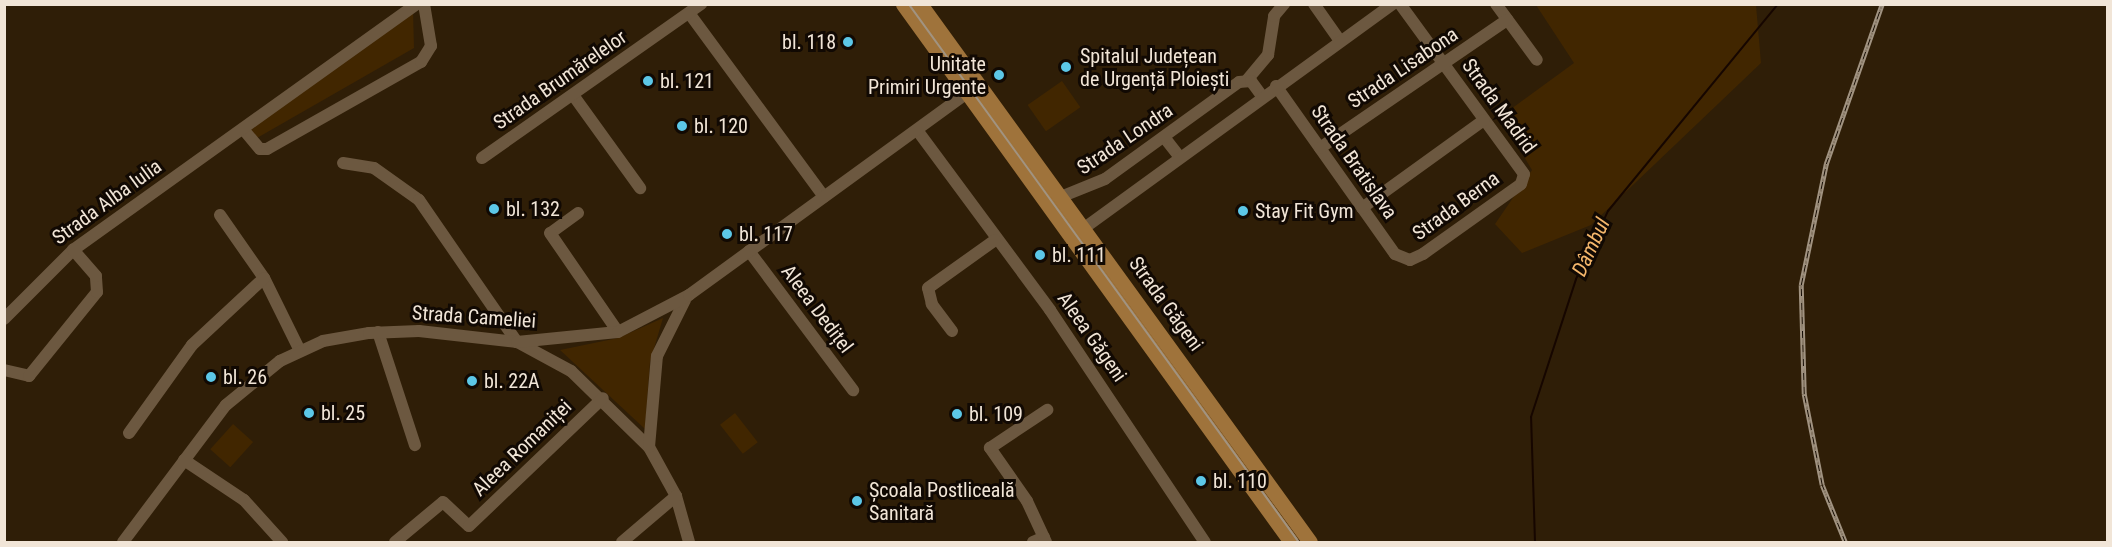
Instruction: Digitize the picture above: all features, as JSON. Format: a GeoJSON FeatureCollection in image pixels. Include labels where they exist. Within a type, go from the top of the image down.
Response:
{"type":"FeatureCollection","features":[{"type":"Feature","properties":{"kind":"main road","name":"Strada Găgeni"},"geometry":{"type":"LineString","coordinates":[[903,4],[1063,196],[1310,543]]}},
{"type":"Feature","properties":{"kind":"main road","name":"Strada Găgeni"},"geometry":{"type":"LineString","coordinates":[[920,4],[1071,237],[1288,540]]}},
{"type":"Feature","properties":{"kind":"street","name":"Strada Alba Iulia"},"geometry":{"type":"LineString","coordinates":[[4,319],[73,250],[417,4]]}},
{"type":"Feature","properties":{"kind":"street"},"geometry":{"type":"LineString","coordinates":[[243,129],[260,149],[267,149],[421,62],[430,46],[424,4]]}},
{"type":"Feature","properties":{"kind":"street","name":"Strada Brumărelelor"},"geometry":{"type":"LineString","coordinates":[[482,158],[701,4]]}},
{"type":"Feature","properties":{"kind":"street","name":"Strada Londra"},"geometry":{"type":"LineString","coordinates":[[1063,196],[1105,179],[1247,80],[1268,55],[1274,16],[1284,4]]}},
{"type":"Feature","properties":{"kind":"street"},"geometry":{"type":"LineString","coordinates":[[1314,4],[1340,41]]}},
{"type":"Feature","properties":{"kind":"street"},"geometry":{"type":"LineString","coordinates":[[1071,237],[1261,95],[1393,4]]}},
{"type":"Feature","properties":{"kind":"street","name":"Strada Madrid"},"geometry":{"type":"LineString","coordinates":[[1400,4],[1524,174]]}},
{"type":"Feature","properties":{"kind":"street"},"geometry":{"type":"LineString","coordinates":[[1496,4],[1537,60]]}},
{"type":"Feature","properties":{"kind":"street"},"geometry":{"type":"LineString","coordinates":[[689,13],[824,197]]}},
{"type":"Feature","properties":{"kind":"street","name":"Strada Lisabona"},"geometry":{"type":"LineString","coordinates":[[1320,148],[1442,61],[1454,58],[1507,20]]}},
{"type":"Feature","properties":{"kind":"street"},"geometry":{"type":"LineString","coordinates":[[1247,80],[1261,95]]}},
{"type":"Feature","properties":{"kind":"street","name":"Strada Bratislava"},"geometry":{"type":"LineString","coordinates":[[1276,86],[1362,208],[1403,259]]}},
{"type":"Feature","properties":{"kind":"street","name":"Strada Cameliei"},"geometry":{"type":"LineString","coordinates":[[123,543],[184,460],[242,389],[300,351],[346,335],[378,332],[437,332],[517,342],[618,332],[689,294],[973,89]]}},
{"type":"Feature","properties":{"kind":"street"},"geometry":{"type":"LineString","coordinates":[[573,95],[640,188]]}},
{"type":"Feature","properties":{"kind":"street"},"geometry":{"type":"LineString","coordinates":[[1362,208],[1484,120]]}},
{"type":"Feature","properties":{"kind":"street","name":"Aleea Găgeni"},"geometry":{"type":"LineString","coordinates":[[917,130],[995,240],[1056,319],[1205,543]]}},
{"type":"Feature","properties":{"kind":"street"},"geometry":{"type":"LineString","coordinates":[[1164,137],[1179,156]]}},
{"type":"Feature","properties":{"kind":"street"},"geometry":{"type":"LineString","coordinates":[[343,163],[374,168],[419,200],[517,342],[544,353],[603,398],[649,447],[676,496],[689,543]]}},
{"type":"Feature","properties":{"kind":"street","name":"Strada Berna"},"geometry":{"type":"LineString","coordinates":[[1403,259],[1424,254],[1521,184],[1524,174]]}},
{"type":"Feature","properties":{"kind":"street"},"geometry":{"type":"LineString","coordinates":[[578,213],[550,233],[618,332]]}},
{"type":"Feature","properties":{"kind":"street"},"geometry":{"type":"LineString","coordinates":[[220,215],[264,278],[300,351]]}},
{"type":"Feature","properties":{"kind":"street"},"geometry":{"type":"LineString","coordinates":[[952,331],[932,304],[928,288],[995,240]]}},
{"type":"Feature","properties":{"kind":"street"},"geometry":{"type":"LineString","coordinates":[[4,370],[29,376],[97,292],[96,276],[73,250]]}},
{"type":"Feature","properties":{"kind":"street","name":"Aleea Dedițel"},"geometry":{"type":"LineString","coordinates":[[749,251],[853,390]]}},
{"type":"Feature","properties":{"kind":"street"},"geometry":{"type":"LineString","coordinates":[[129,433],[192,345],[264,278]]}},
{"type":"Feature","properties":{"kind":"street"},"geometry":{"type":"LineString","coordinates":[[649,447],[657,356],[672,318],[689,294]]}},
{"type":"Feature","properties":{"kind":"street"},"geometry":{"type":"LineString","coordinates":[[378,332],[415,445]]}},
{"type":"Feature","properties":{"kind":"street","name":"Aleea Romaniței"},"geometry":{"type":"LineString","coordinates":[[395,543],[442,502],[469,526],[603,398]]}},
{"type":"Feature","properties":{"kind":"street"},"geometry":{"type":"LineString","coordinates":[[1041,541],[1027,501],[990,448],[1047,410]]}},
{"type":"Feature","properties":{"kind":"street"},"geometry":{"type":"LineString","coordinates":[[184,460],[244,500],[282,543]]}},
{"type":"Feature","properties":{"kind":"street"},"geometry":{"type":"LineString","coordinates":[[622,543],[676,496]]}},
{"type":"Feature","properties":{"kind":"shaded area"},"geometry":{"type":"Polygon","coordinates":[[[1536,5],[1756,5],[1761,63],[1591,225],[1522,253],[1495,224],[1532,170],[1500,117],[1574,63],[1536,5]]]}},
{"type":"Feature","properties":{"kind":"shaded area"},"geometry":{"type":"Polygon","coordinates":[[[413,10],[414,48],[257,138],[248,126],[413,10]]]}},
{"type":"Feature","properties":{"kind":"shaded area"},"geometry":{"type":"Polygon","coordinates":[[[1062,81],[1080,107],[1046,131],[1028,105],[1062,81]]]}},
{"type":"Feature","properties":{"kind":"shaded area"},"geometry":{"type":"Polygon","coordinates":[[[663,318],[650,362],[645,429],[560,350],[618,338],[663,318]]]}},
{"type":"Feature","properties":{"kind":"shaded area"},"geometry":{"type":"Polygon","coordinates":[[[735,413],[758,442],[743,454],[720,425],[735,413]]]}},
{"type":"Feature","properties":{"kind":"shaded area"},"geometry":{"type":"Polygon","coordinates":[[[233,424],[253,442],[230,467],[210,449],[233,424]]]}},
{"type":"Feature","properties":{"kind":"waterway","name":"Dâmbul"},"geometry":{"type":"LineString","coordinates":[[1535,542],[1531,417],[1576,279],[1608,211],[1778,4]]}},
{"type":"Feature","properties":{"kind":"tram line"},"geometry":{"type":"LineString","coordinates":[[909,4],[1299,542]]}},
{"type":"Feature","properties":{"kind":"railway"},"geometry":{"type":"LineString","coordinates":[[1845,542],[1822,485],[1804,394],[1801,285],[1826,164],[1882,4]]}},
{"type":"Feature","properties":{"kind":"place","name":"bl. 118"},"geometry":{"type":"Point","coordinates":[848,42]}},
{"type":"Feature","properties":{"kind":"place","name":"Spitalul Județean de Urgență Ploiești"},"geometry":{"type":"Point","coordinates":[1066,67]}},
{"type":"Feature","properties":{"kind":"place","name":"Unitate Primiri Urgente"},"geometry":{"type":"Point","coordinates":[999,75]}},
{"type":"Feature","properties":{"kind":"place","name":"bl. 121"},"geometry":{"type":"Point","coordinates":[648,81]}},
{"type":"Feature","properties":{"kind":"place","name":"bl. 120"},"geometry":{"type":"Point","coordinates":[682,126]}},
{"type":"Feature","properties":{"kind":"place","name":"bl. 132"},"geometry":{"type":"Point","coordinates":[494,209]}},
{"type":"Feature","properties":{"kind":"place","name":"Stay Fit Gym"},"geometry":{"type":"Point","coordinates":[1243,211]}},
{"type":"Feature","properties":{"kind":"place","name":"bl. 117"},"geometry":{"type":"Point","coordinates":[727,234]}},
{"type":"Feature","properties":{"kind":"place","name":"bl. 111"},"geometry":{"type":"Point","coordinates":[1040,255]}},
{"type":"Feature","properties":{"kind":"place","name":"bl. 26"},"geometry":{"type":"Point","coordinates":[211,377]}},
{"type":"Feature","properties":{"kind":"place","name":"bl. 22A"},"geometry":{"type":"Point","coordinates":[472,381]}},
{"type":"Feature","properties":{"kind":"place","name":"bl. 25"},"geometry":{"type":"Point","coordinates":[309,413]}},
{"type":"Feature","properties":{"kind":"place","name":"bl. 109"},"geometry":{"type":"Point","coordinates":[957,414]}},
{"type":"Feature","properties":{"kind":"place","name":"bl. 110"},"geometry":{"type":"Point","coordinates":[1201,481]}},
{"type":"Feature","properties":{"kind":"place","name":"Școala Postliceală Sanitară"},"geometry":{"type":"Point","coordinates":[857,501]}}]}
